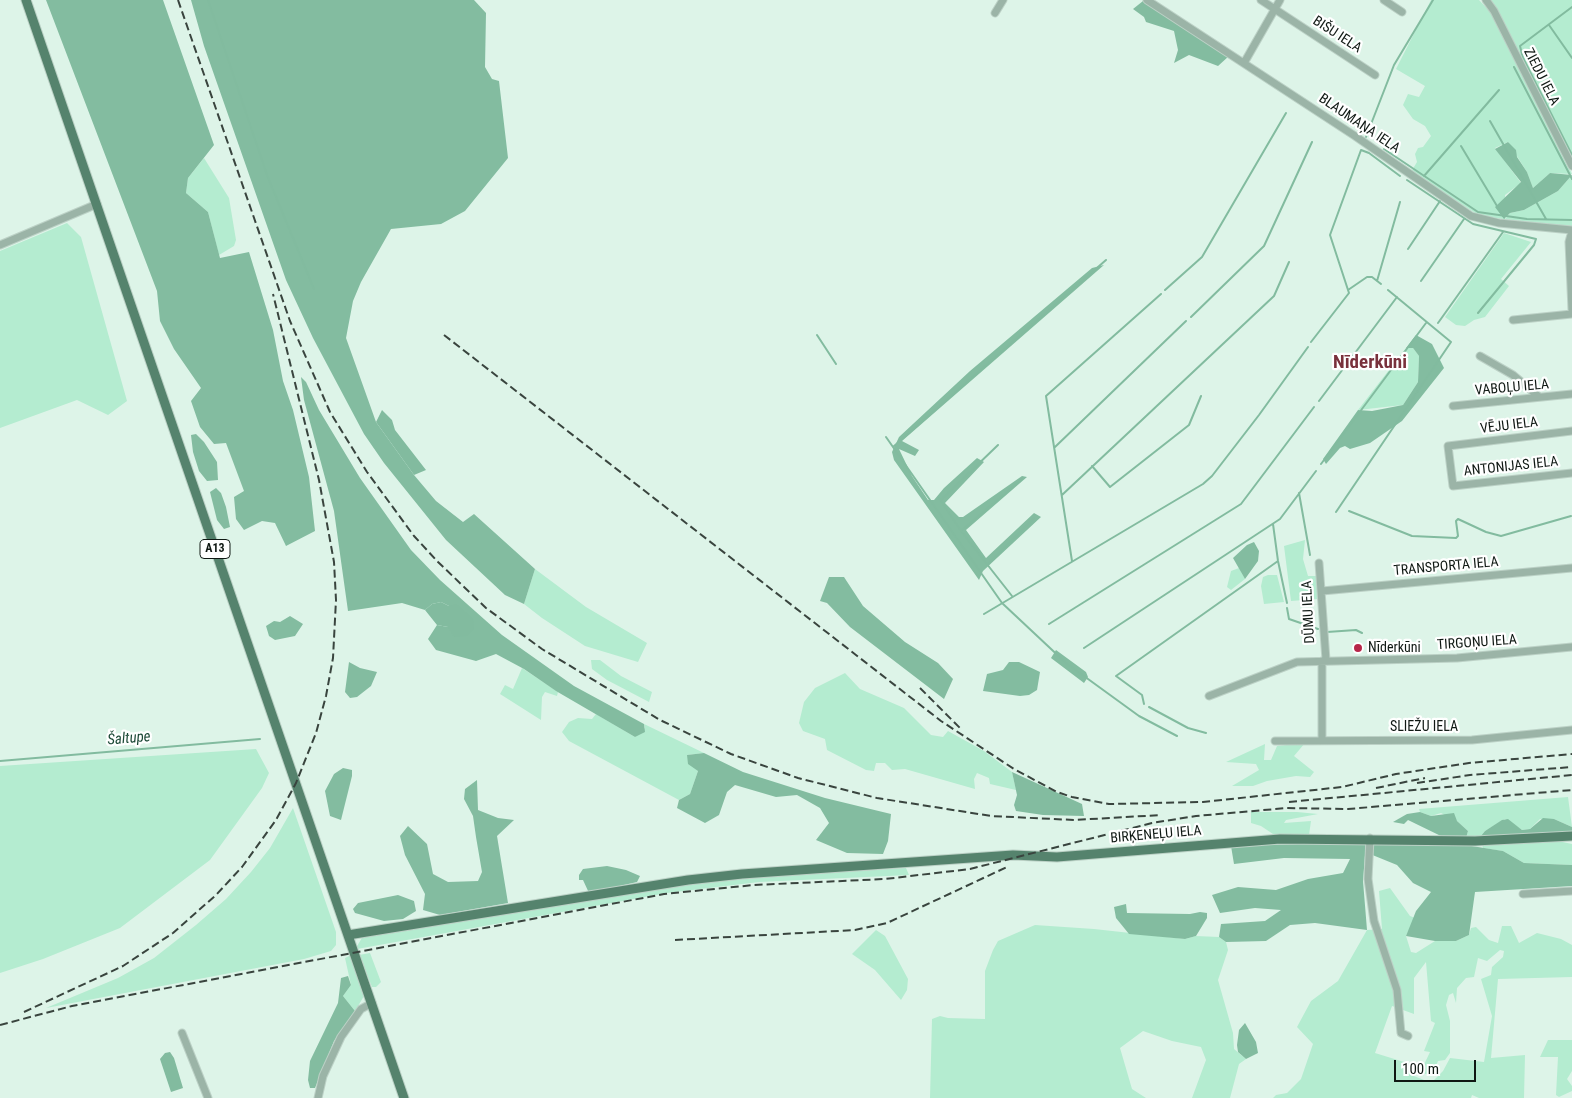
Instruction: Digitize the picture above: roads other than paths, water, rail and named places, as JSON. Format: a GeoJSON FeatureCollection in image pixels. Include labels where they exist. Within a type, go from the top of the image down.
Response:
{"type":"FeatureCollection","features":[{"type":"Feature","properties":{"kind":"main road","name":"A13"},"geometry":{"type":"LineString","coordinates":[[26,0],[404,1098]]}},
{"type":"Feature","properties":{"kind":"main road","name":"BIRĶENEĻU IELA"},"geometry":{"type":"LineString","coordinates":[[348,935],[688,880],[742,874],[1013,854],[1056,857],[1280,839],[1370,838],[1475,841],[1572,836]]}},
{"type":"Feature","properties":{"kind":"street"},"geometry":{"type":"LineString","coordinates":[[995,13],[1004,0]]}},
{"type":"Feature","properties":{"kind":"street","name":"BLAUMAŅA IELA"},"geometry":{"type":"LineString","coordinates":[[1147,0],[1471,216],[1499,223],[1572,230]]}},
{"type":"Feature","properties":{"kind":"street","name":"BIŠU IELA"},"geometry":{"type":"LineString","coordinates":[[1261,0],[1376,75]]}},
{"type":"Feature","properties":{"kind":"street"},"geometry":{"type":"LineString","coordinates":[[1244,63],[1280,0]]}},
{"type":"Feature","properties":{"kind":"street"},"geometry":{"type":"LineString","coordinates":[[1384,0],[1402,12]]}},
{"type":"Feature","properties":{"kind":"street","name":"ZIEDU IELA"},"geometry":{"type":"LineString","coordinates":[[1486,0],[1494,11],[1572,166]]}},
{"type":"Feature","properties":{"kind":"street"},"geometry":{"type":"LineString","coordinates":[[0,245],[97,204]]}},
{"type":"Feature","properties":{"kind":"street"},"geometry":{"type":"LineString","coordinates":[[1572,230],[1569,242],[1572,310]]}},
{"type":"Feature","properties":{"kind":"street"},"geometry":{"type":"LineString","coordinates":[[1513,320],[1572,314]]}},
{"type":"Feature","properties":{"kind":"street"},"geometry":{"type":"LineString","coordinates":[[1480,356],[1513,375],[1538,396]]}},
{"type":"Feature","properties":{"kind":"street","name":"VABOĻU IELA"},"geometry":{"type":"LineString","coordinates":[[1453,406],[1572,394]]}},
{"type":"Feature","properties":{"kind":"street","name":"VĒJU IELA"},"geometry":{"type":"LineString","coordinates":[[1453,486],[1448,446],[1572,430]]}},
{"type":"Feature","properties":{"kind":"street","name":"ANTONIJAS IELA"},"geometry":{"type":"LineString","coordinates":[[1453,486],[1572,473]]}},
{"type":"Feature","properties":{"kind":"street","name":"DŪMU IELA"},"geometry":{"type":"LineString","coordinates":[[1320,562],[1324,660],[1322,739]]}},
{"type":"Feature","properties":{"kind":"street","name":"TRANSPORTA IELA"},"geometry":{"type":"LineString","coordinates":[[1322,591],[1572,568]]}},
{"type":"Feature","properties":{"kind":"street","name":"TIRGOŅU IELA"},"geometry":{"type":"LineString","coordinates":[[1209,696],[1297,662],[1457,658],[1572,647]]}},
{"type":"Feature","properties":{"kind":"street","name":"SLIEŽU IELA"},"geometry":{"type":"LineString","coordinates":[[1275,741],[1322,739],[1472,740],[1572,730]]}},
{"type":"Feature","properties":{"kind":"street"},"geometry":{"type":"LineString","coordinates":[[1370,838],[1368,879],[1374,921],[1397,990],[1401,1033],[1408,1036]]}},
{"type":"Feature","properties":{"kind":"street"},"geometry":{"type":"LineString","coordinates":[[1523,894],[1572,891]]}},
{"type":"Feature","properties":{"kind":"street"},"geometry":{"type":"LineString","coordinates":[[318,1098],[325,1070],[341,1037],[361,1009],[372,1003]]}},
{"type":"Feature","properties":{"kind":"street"},"geometry":{"type":"LineString","coordinates":[[182,1033],[208,1098]]}},
{"type":"Feature","properties":{"kind":"waterway"},"geometry":{"type":"LineString","coordinates":[[208,0],[267,175],[314,289]]}},
{"type":"Feature","properties":{"kind":"waterway"},"geometry":{"type":"LineString","coordinates":[[1366,137],[1394,65],[1433,0]]}},
{"type":"Feature","properties":{"kind":"waterway"},"geometry":{"type":"LineString","coordinates":[[1572,7],[1520,46],[1523,58],[1572,155]]}},
{"type":"Feature","properties":{"kind":"waterway"},"geometry":{"type":"LineString","coordinates":[[1549,25],[1572,58]]}},
{"type":"Feature","properties":{"kind":"waterway"},"geometry":{"type":"LineString","coordinates":[[1514,67],[1572,179]]}},
{"type":"Feature","properties":{"kind":"waterway"},"geometry":{"type":"LineString","coordinates":[[1424,176],[1499,90]]}},
{"type":"Feature","properties":{"kind":"waterway"},"geometry":{"type":"LineString","coordinates":[[1165,290],[1202,257],[1286,113]]}},
{"type":"Feature","properties":{"kind":"waterway"},"geometry":{"type":"LineString","coordinates":[[1490,121],[1546,219]]}},
{"type":"Feature","properties":{"kind":"waterway"},"geometry":{"type":"LineString","coordinates":[[1191,317],[1264,246],[1312,142]]}},
{"type":"Feature","properties":{"kind":"waterway"},"geometry":{"type":"LineString","coordinates":[[1461,146],[1503,216]]}},
{"type":"Feature","properties":{"kind":"waterway"},"geometry":{"type":"LineString","coordinates":[[1384,149],[1478,212],[1527,219],[1572,220]]}},
{"type":"Feature","properties":{"kind":"waterway"},"geometry":{"type":"LineString","coordinates":[[1311,342],[1349,293],[1330,235],[1361,150],[1369,153],[1400,176]]}},
{"type":"Feature","properties":{"kind":"waterway"},"geometry":{"type":"LineString","coordinates":[[1407,180],[1473,224],[1536,239],[1534,245],[1478,313]]}},
{"type":"Feature","properties":{"kind":"waterway"},"geometry":{"type":"LineString","coordinates":[[1408,249],[1440,201]]}},
{"type":"Feature","properties":{"kind":"waterway"},"geometry":{"type":"LineString","coordinates":[[1377,281],[1400,202]]}},
{"type":"Feature","properties":{"kind":"waterway"},"geometry":{"type":"LineString","coordinates":[[1421,281],[1464,219]]}},
{"type":"Feature","properties":{"kind":"waterway"},"geometry":{"type":"LineString","coordinates":[[1438,323],[1503,232]]}},
{"type":"Feature","properties":{"kind":"waterway"},"geometry":{"type":"LineString","coordinates":[[893,447],[1106,260]]}},
{"type":"Feature","properties":{"kind":"waterway"},"geometry":{"type":"LineString","coordinates":[[1062,495],[1274,296],[1289,262]]}},
{"type":"Feature","properties":{"kind":"waterway"},"geometry":{"type":"LineString","coordinates":[[1348,290],[1367,277],[1372,277],[1381,284]]}},
{"type":"Feature","properties":{"kind":"waterway"},"geometry":{"type":"LineString","coordinates":[[1336,512],[1451,342],[1388,290]]}},
{"type":"Feature","properties":{"kind":"waterway"},"geometry":{"type":"LineString","coordinates":[[1072,561],[1046,396],[1161,294]]}},
{"type":"Feature","properties":{"kind":"waterway"},"geometry":{"type":"LineString","coordinates":[[1319,401],[1397,297]]}},
{"type":"Feature","properties":{"kind":"waterway"},"geometry":{"type":"LineString","coordinates":[[1055,447],[1186,321]]}},
{"type":"Feature","properties":{"kind":"waterway"},"geometry":{"type":"LineString","coordinates":[[1321,464],[1426,323]]}},
{"type":"Feature","properties":{"kind":"waterway"},"geometry":{"type":"LineString","coordinates":[[817,335],[836,364]]}},
{"type":"Feature","properties":{"kind":"waterway"},"geometry":{"type":"LineString","coordinates":[[984,614],[1203,484],[1212,476],[1259,415],[1308,347]]}},
{"type":"Feature","properties":{"kind":"waterway"},"geometry":{"type":"LineString","coordinates":[[1092,466],[1110,487],[1189,425],[1201,396]]}},
{"type":"Feature","properties":{"kind":"waterway"},"geometry":{"type":"LineString","coordinates":[[1049,624],[1241,504],[1314,407]]}},
{"type":"Feature","properties":{"kind":"waterway"},"geometry":{"type":"LineString","coordinates":[[886,437],[1002,603],[1066,663],[1139,716],[1177,736]]}},
{"type":"Feature","properties":{"kind":"waterway"},"geometry":{"type":"LineString","coordinates":[[941,500],[998,445]]}},
{"type":"Feature","properties":{"kind":"waterway"},"geometry":{"type":"LineString","coordinates":[[1084,648],[1280,519],[1316,471]]}},
{"type":"Feature","properties":{"kind":"waterway"},"geometry":{"type":"LineString","coordinates":[[961,531],[1022,479]]}},
{"type":"Feature","properties":{"kind":"waterway"},"geometry":{"type":"LineString","coordinates":[[1299,493],[1310,555]]}},
{"type":"Feature","properties":{"kind":"waterway"},"geometry":{"type":"LineString","coordinates":[[939,498],[961,531],[1012,596]]}},
{"type":"Feature","properties":{"kind":"waterway"},"geometry":{"type":"LineString","coordinates":[[1349,511],[1412,536],[1456,538],[1458,536],[1456,521],[1458,519],[1486,532],[1501,536],[1571,516]]}},
{"type":"Feature","properties":{"kind":"waterway"},"geometry":{"type":"LineString","coordinates":[[988,564],[1034,518]]}},
{"type":"Feature","properties":{"kind":"waterway"},"geometry":{"type":"LineString","coordinates":[[1273,524],[1278,561],[1287,603]]}},
{"type":"Feature","properties":{"kind":"waterway"},"geometry":{"type":"LineString","coordinates":[[1144,704],[1142,695],[1116,676],[1278,561]]}},
{"type":"Feature","properties":{"kind":"waterway"},"geometry":{"type":"LineString","coordinates":[[1287,608],[1289,619],[1318,629]]}},
{"type":"Feature","properties":{"kind":"waterway"},"geometry":{"type":"LineString","coordinates":[[1327,632],[1356,630],[1362,633]]}},
{"type":"Feature","properties":{"kind":"waterway"},"geometry":{"type":"LineString","coordinates":[[1149,707],[1188,728],[1206,733]]}},
{"type":"Feature","properties":{"kind":"waterway","name":"Šaltupe"},"geometry":{"type":"LineString","coordinates":[[0,761],[260,739]]}},
{"type":"Feature","properties":{"kind":"railway"},"geometry":{"type":"LineString","coordinates":[[178,0],[290,321],[330,412],[367,472],[414,536],[486,608],[542,649],[660,720],[731,754],[798,778],[877,798],[991,816],[1074,820],[1161,815]]}},
{"type":"Feature","properties":{"kind":"railway"},"geometry":{"type":"LineString","coordinates":[[24,1012],[123,966],[173,933],[216,895],[242,867],[276,820],[296,783],[316,733],[326,696],[333,658],[336,600],[334,562],[319,480],[273,294]]}},
{"type":"Feature","properties":{"kind":"railway"},"geometry":{"type":"LineString","coordinates":[[444,335],[941,721],[1014,769],[1057,792],[1109,804],[1203,802],[1342,787],[1396,774],[1469,763],[1572,754]]}},
{"type":"Feature","properties":{"kind":"railway"},"geometry":{"type":"LineString","coordinates":[[920,688],[961,729]]}},
{"type":"Feature","properties":{"kind":"railway"},"geometry":{"type":"LineString","coordinates":[[1417,783],[1470,775],[1572,767]]}},
{"type":"Feature","properties":{"kind":"railway"},"geometry":{"type":"LineString","coordinates":[[1289,802],[1572,775]]}},
{"type":"Feature","properties":{"kind":"railway"},"geometry":{"type":"LineString","coordinates":[[1376,788],[1425,778]]}},
{"type":"Feature","properties":{"kind":"railway"},"geometry":{"type":"LineString","coordinates":[[0,1025],[72,1006],[664,894],[754,885],[885,879],[970,869],[1152,823],[1196,816],[1287,808],[1348,809],[1572,790]]}},
{"type":"Feature","properties":{"kind":"railway"},"geometry":{"type":"LineString","coordinates":[[675,940],[855,930],[887,923],[1007,867]]}},
{"type":"Feature","properties":{"kind":"place","name":"Nīderkūni"},"geometry":{"type":"Point","coordinates":[1358,648]}},
{"type":"Feature","properties":{"kind":"district","name":"Nīderkūni"},"geometry":{"type":"Point","coordinates":[1370,363]}}]}
